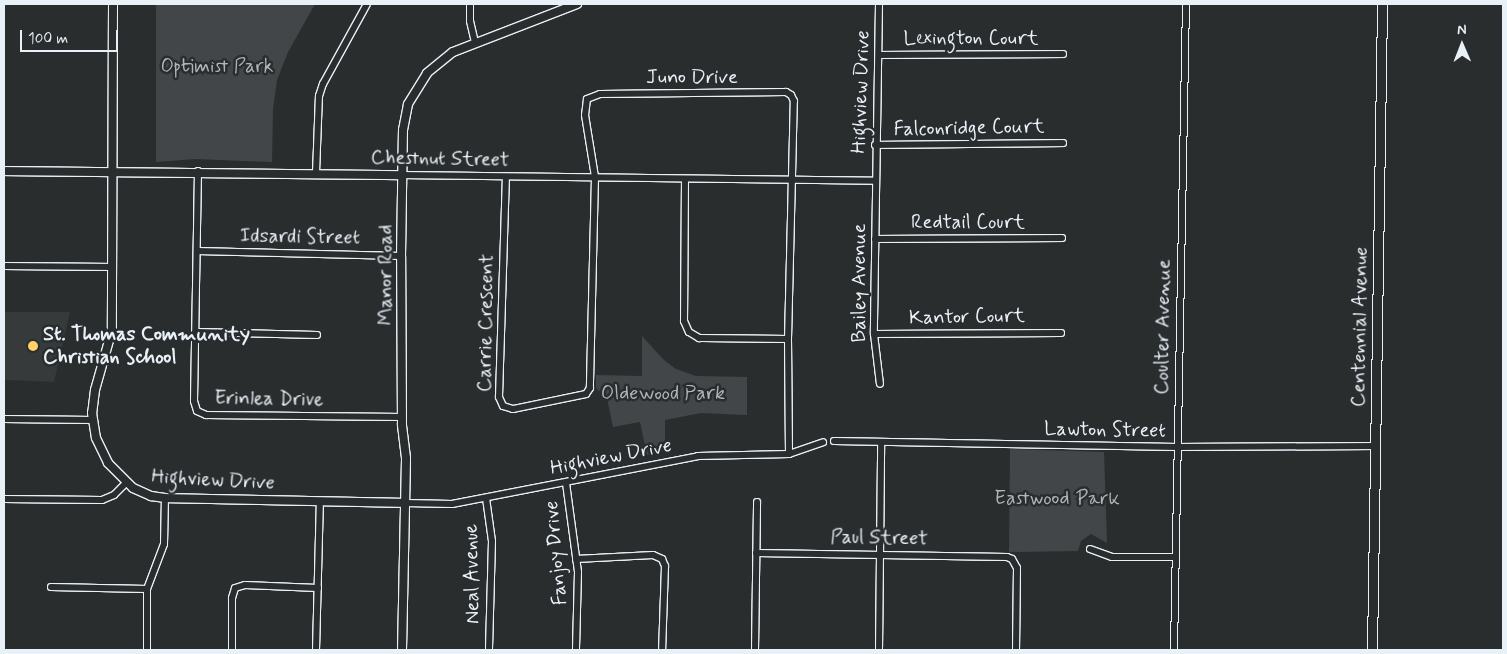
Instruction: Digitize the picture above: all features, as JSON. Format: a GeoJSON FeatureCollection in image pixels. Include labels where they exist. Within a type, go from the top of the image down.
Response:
{"type":"FeatureCollection","features":[{"type":"Feature","properties":{"kind":"main road","name":"Centennial Avenue"},"geometry":{"type":"LineString","coordinates":[[1372,650],[1382,4]]}},
{"type":"Feature","properties":{"kind":"street","name":"Highview Drive"},"geometry":{"type":"LineString","coordinates":[[113,4],[113,267],[111,336],[95,390],[92,420],[101,451],[116,474],[126,483],[139,491],[165,498],[452,504],[698,456],[789,454],[823,442]]}},
{"type":"Feature","properties":{"kind":"street"},"geometry":{"type":"LineString","coordinates":[[316,173],[319,96],[323,84],[367,4]]}},
{"type":"Feature","properties":{"kind":"street"},"geometry":{"type":"LineString","coordinates":[[470,4],[470,21],[475,42]]}},
{"type":"Feature","properties":{"kind":"street","name":"Manor Road"},"geometry":{"type":"LineString","coordinates":[[402,650],[406,458],[402,417],[401,256],[404,124],[408,104],[427,72],[443,57],[475,42],[577,4]]}},
{"type":"Feature","properties":{"kind":"street","name":"Highview Drive"},"geometry":{"type":"LineString","coordinates":[[875,181],[879,4]]}},
{"type":"Feature","properties":{"kind":"street","name":"Coulter Avenue"},"geometry":{"type":"LineString","coordinates":[[1174,650],[1174,557],[1186,4]]}},
{"type":"Feature","properties":{"kind":"street","name":"Lexington Court"},"geometry":{"type":"LineString","coordinates":[[879,55],[1063,54]]}},
{"type":"Feature","properties":{"kind":"street","name":"Juno Drive"},"geometry":{"type":"LineString","coordinates":[[595,177],[585,106],[587,99],[593,95],[786,92],[794,99],[791,180]]}},
{"type":"Feature","properties":{"kind":"street","name":"Falconridge Court"},"geometry":{"type":"LineString","coordinates":[[876,145],[1063,143]]}},
{"type":"Feature","properties":{"kind":"street","name":"Chestnut Street"},"geometry":{"type":"LineString","coordinates":[[4,171],[113,173],[198,171],[875,181]]}},
{"type":"Feature","properties":{"kind":"street","name":"Erinlea Drive"},"geometry":{"type":"LineString","coordinates":[[198,171],[194,401],[197,411],[202,414],[402,417]]}},
{"type":"Feature","properties":{"kind":"street","name":"Carrie Crescent"},"geometry":{"type":"LineString","coordinates":[[506,177],[499,397],[503,406],[513,409],[586,394],[590,388],[595,177]]}},
{"type":"Feature","properties":{"kind":"street"},"geometry":{"type":"LineString","coordinates":[[685,179],[684,321],[688,332],[699,338],[788,339]]}},
{"type":"Feature","properties":{"kind":"street"},"geometry":{"type":"LineString","coordinates":[[789,454],[788,339],[791,180]]}},
{"type":"Feature","properties":{"kind":"street","name":"Bailey Avenue"},"geometry":{"type":"LineString","coordinates":[[875,181],[874,334],[880,384]]}},
{"type":"Feature","properties":{"kind":"street","name":"Redtail Court"},"geometry":{"type":"LineString","coordinates":[[875,239],[1062,238]]}},
{"type":"Feature","properties":{"kind":"street","name":"Idsardi Street"},"geometry":{"type":"LineString","coordinates":[[197,251],[401,256]]}},
{"type":"Feature","properties":{"kind":"street"},"geometry":{"type":"LineString","coordinates":[[4,266],[113,267]]}},
{"type":"Feature","properties":{"kind":"street"},"geometry":{"type":"LineString","coordinates":[[196,332],[317,335]]}},
{"type":"Feature","properties":{"kind":"street","name":"Kantor Court"},"geometry":{"type":"LineString","coordinates":[[874,334],[1061,332]]}},
{"type":"Feature","properties":{"kind":"street"},"geometry":{"type":"LineString","coordinates":[[4,419],[92,420]]}},
{"type":"Feature","properties":{"kind":"street","name":"Lawton Street"},"geometry":{"type":"LineString","coordinates":[[834,441],[1177,447],[1376,446]]}},
{"type":"Feature","properties":{"kind":"street"},"geometry":{"type":"LineString","coordinates":[[879,650],[881,443]]}},
{"type":"Feature","properties":{"kind":"street"},"geometry":{"type":"LineString","coordinates":[[4,499],[102,500],[114,495],[126,483]]}},
{"type":"Feature","properties":{"kind":"street","name":"Fanjoy Drive"},"geometry":{"type":"LineString","coordinates":[[566,483],[576,559],[576,650]]}},
{"type":"Feature","properties":{"kind":"street"},"geometry":{"type":"LineString","coordinates":[[147,650],[147,589],[164,544],[165,498]]}},
{"type":"Feature","properties":{"kind":"street","name":"Neal Avenue"},"geometry":{"type":"LineString","coordinates":[[486,498],[492,541],[490,650]]}},
{"type":"Feature","properties":{"kind":"street"},"geometry":{"type":"LineString","coordinates":[[316,650],[320,502]]}},
{"type":"Feature","properties":{"kind":"street"},"geometry":{"type":"LineString","coordinates":[[755,650],[757,502]]}},
{"type":"Feature","properties":{"kind":"street"},"geometry":{"type":"LineString","coordinates":[[1090,549],[1112,557],[1174,557]]}},
{"type":"Feature","properties":{"kind":"street","name":"Paul Street"},"geometry":{"type":"LineString","coordinates":[[756,553],[1001,556],[1012,559],[1017,568],[1016,650]]}},
{"type":"Feature","properties":{"kind":"street"},"geometry":{"type":"LineString","coordinates":[[576,559],[654,555],[662,559],[665,566],[662,650]]}},
{"type":"Feature","properties":{"kind":"street"},"geometry":{"type":"LineString","coordinates":[[232,650],[232,598],[235,588],[245,585],[318,588]]}},
{"type":"Feature","properties":{"kind":"street"},"geometry":{"type":"LineString","coordinates":[[51,587],[147,589]]}},
{"type":"Feature","properties":{"kind":"shaded area","name":"St. Thomas Community Christian School"},"geometry":{"type":"Polygon","coordinates":[[[4,312],[70,312],[54,382],[4,380],[4,312]]]}},
{"type":"Feature","properties":{"kind":"green space","name":"Optimist Park"},"geometry":{"type":"Polygon","coordinates":[[[156,4],[315,4],[288,52],[277,80],[273,109],[272,162],[195,159],[156,162],[156,4]]]}},
{"type":"Feature","properties":{"kind":"green space","name":"Oldewood Park"},"geometry":{"type":"Polygon","coordinates":[[[642,336],[664,360],[676,369],[696,376],[747,377],[747,415],[701,413],[665,420],[665,451],[647,455],[640,422],[613,427],[607,398],[596,388],[596,375],[642,376],[642,336]]]}},
{"type":"Feature","properties":{"kind":"green space","name":"Eastwood Park"},"geometry":{"type":"Polygon","coordinates":[[[1010,449],[1104,452],[1107,543],[1091,534],[1081,541],[1078,551],[1009,552],[1010,449]]]}},
{"type":"Feature","properties":{"kind":"place","name":"St. Thomas Community Christian School"},"geometry":{"type":"Point","coordinates":[33,346]}}]}
